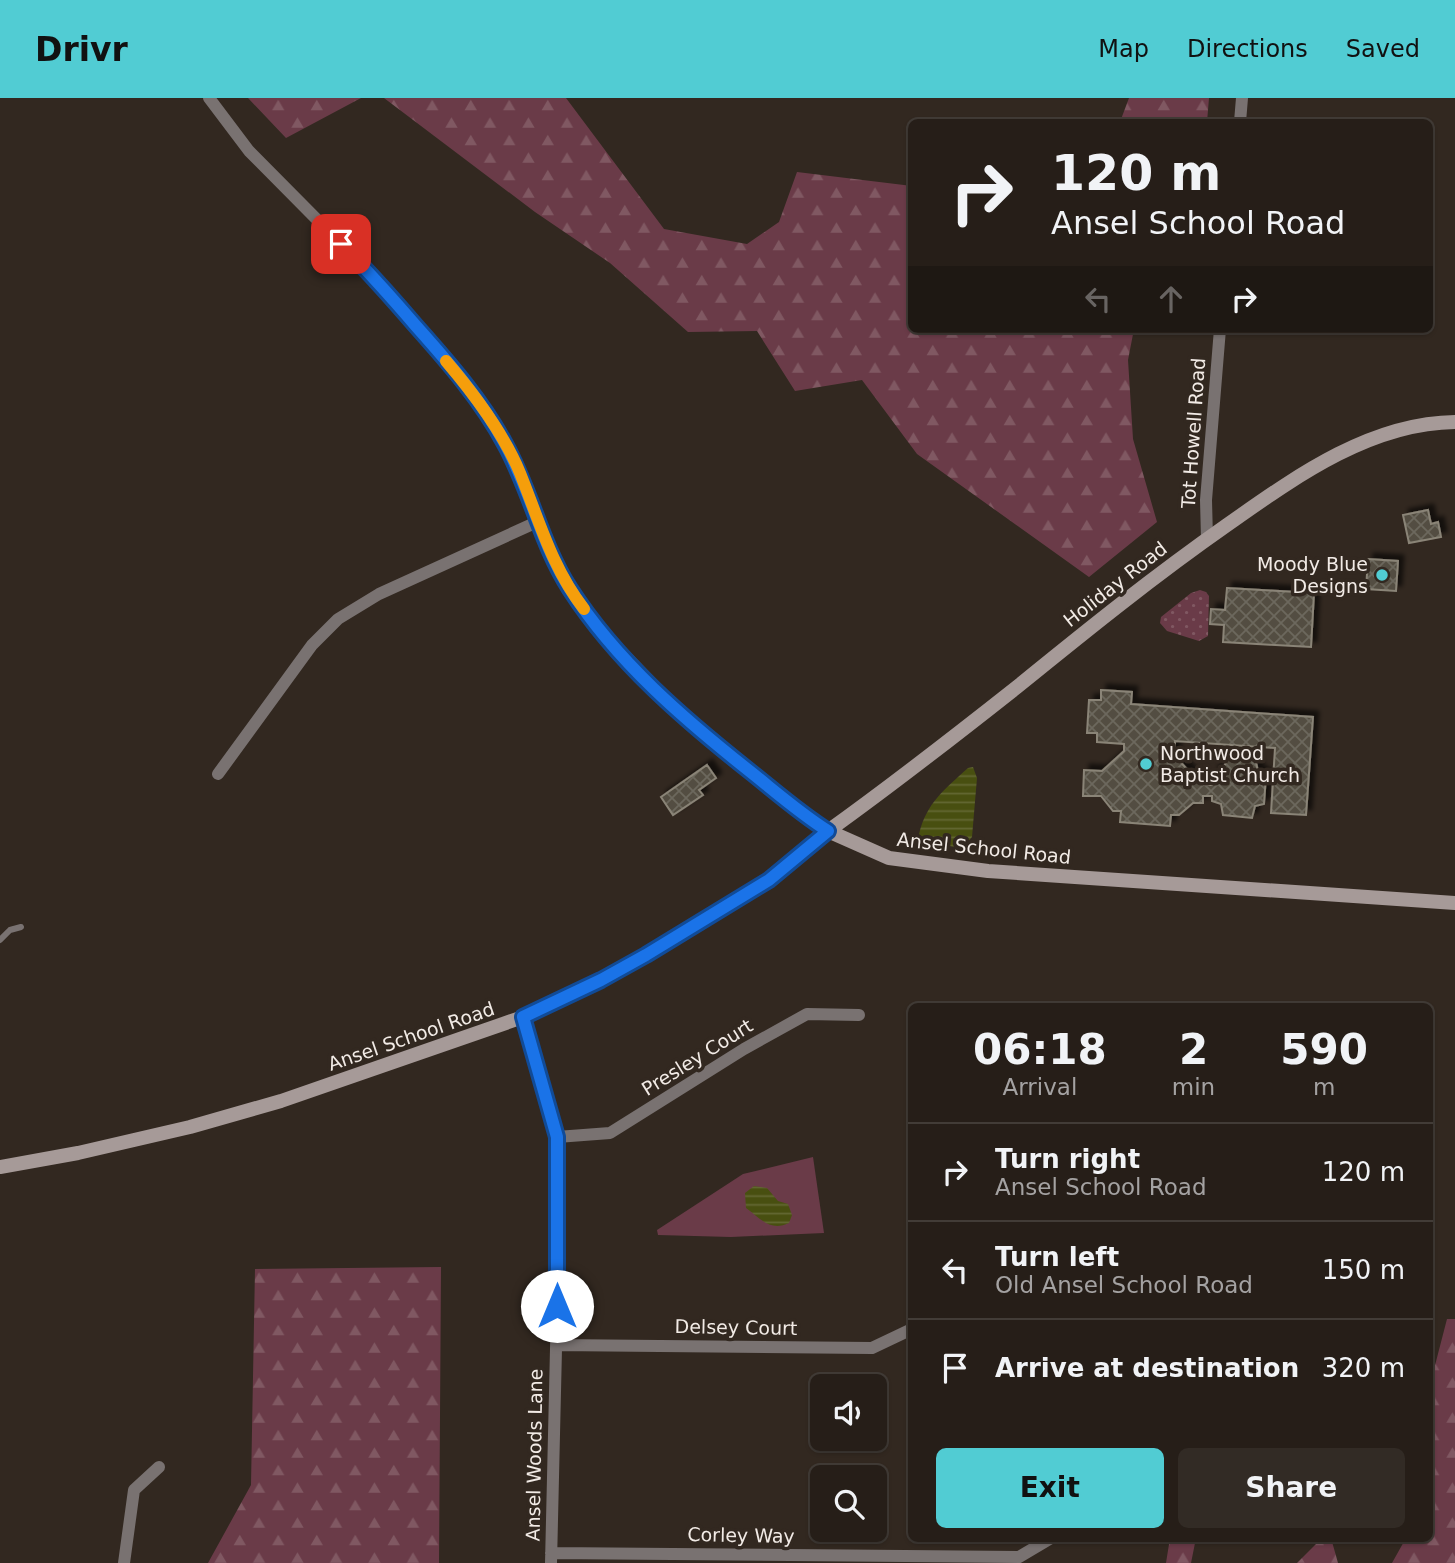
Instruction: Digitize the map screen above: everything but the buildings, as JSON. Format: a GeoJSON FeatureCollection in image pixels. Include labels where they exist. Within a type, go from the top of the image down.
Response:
{"type":"FeatureCollection","features":[{"type":"Feature","properties":{"kind":"street"},"geometry":{"type":"LineString","coordinates":[[209,98],[249,151],[359,262],[466,386],[506,445],[555,563],[581,606],[645,679],[693,726],[801,814],[828,831]]}},
{"type":"Feature","properties":{"kind":"street"},"geometry":{"type":"LineString","coordinates":[[1240,119],[1242,98]]}},
{"type":"Feature","properties":{"kind":"street","name":"Tot Howell Road"},"geometry":{"type":"LineString","coordinates":[[1207,539],[1206,500],[1220,333]]}},
{"type":"Feature","properties":{"kind":"street","name":"Holiday Road"},"geometry":{"type":"LineString","coordinates":[[828,831],[1005,697],[1131,595],[1207,539],[1306,472],[1349,449],[1384,435],[1412,427],[1455,422]]}},
{"type":"Feature","properties":{"kind":"street"},"geometry":{"type":"LineString","coordinates":[[218,774],[312,645],[338,619],[379,594],[537,522]]}},
{"type":"Feature","properties":{"kind":"street","name":"Ansel School Road"},"geometry":{"type":"LineString","coordinates":[[0,1167],[190,1128],[281,1101],[523,1017],[646,955],[769,880],[828,831],[890,858],[988,871],[1455,903]]}},
{"type":"Feature","properties":{"kind":"street","name":"Presley Court"},"geometry":{"type":"LineString","coordinates":[[557,1137],[610,1133],[744,1049],[807,1014],[859,1015]]}},
{"type":"Feature","properties":{"kind":"street","name":"Ansel Woods Lane"},"geometry":{"type":"LineString","coordinates":[[523,1017],[557,1137],[551,1558]]}},
{"type":"Feature","properties":{"kind":"street","name":"Delsey Court"},"geometry":{"type":"LineString","coordinates":[[556,1345],[872,1348],[908,1331]]}},
{"type":"Feature","properties":{"kind":"street"},"geometry":{"type":"LineString","coordinates":[[124,1563],[134,1490],[159,1467]]}},
{"type":"Feature","properties":{"kind":"street","name":"Corley Way"},"geometry":{"type":"LineString","coordinates":[[551,1558],[1019,1558],[1045,1542]]}},
{"type":"Feature","properties":{"kind":"lane"},"geometry":{"type":"LineString","coordinates":[[0,940],[10,930],[21,926]]}},
{"type":"Feature","properties":{"kind":"green space"},"geometry":{"type":"Polygon","coordinates":[[[248,98],[361,98],[286,138],[248,98]]]}},
{"type":"Feature","properties":{"kind":"green space"},"geometry":{"type":"Polygon","coordinates":[[[384,98],[566,98],[664,229],[747,244],[779,222],[797,172],[908,186],[908,333],[1133,333],[1128,360],[1133,439],[1157,522],[1089,577],[917,454],[862,380],[795,391],[757,331],[688,332],[610,263],[535,212],[384,98]]]}},
{"type":"Feature","properties":{"kind":"green space"},"geometry":{"type":"Polygon","coordinates":[[[1129,98],[1209,98],[1207,119],[1121,119],[1129,98]]]}},
{"type":"Feature","properties":{"kind":"green space"},"geometry":{"type":"Polygon","coordinates":[[[1200,590],[1209,596],[1208,636],[1199,641],[1167,631],[1160,623],[1161,617],[1191,593],[1200,590]]]}},
{"type":"Feature","properties":{"kind":"green space"},"geometry":{"type":"Polygon","coordinates":[[[813,1157],[824,1233],[731,1237],[658,1235],[657,1230],[743,1174],[813,1157]]]}},
{"type":"Feature","properties":{"kind":"green space"},"geometry":{"type":"Polygon","coordinates":[[[441,1267],[439,1563],[208,1563],[251,1485],[255,1269],[441,1267]]]}},
{"type":"Feature","properties":{"kind":"green space"},"geometry":{"type":"Polygon","coordinates":[[[1447,1319],[1455,1319],[1455,1563],[1392,1563],[1404,1542],[1433,1542],[1433,1373],[1447,1319]]]}},
{"type":"Feature","properties":{"kind":"green space"},"geometry":{"type":"Polygon","coordinates":[[[1169,1542],[1195,1542],[1191,1563],[1166,1563],[1169,1542]]]}},
{"type":"Feature","properties":{"kind":"green space"},"geometry":{"type":"Polygon","coordinates":[[[1318,1542],[1332,1542],[1338,1563],[1297,1563],[1318,1542]]]}},
{"type":"Feature","properties":{"kind":"shaded area"},"geometry":{"type":"Polygon","coordinates":[[[973,767],[977,778],[972,837],[965,845],[956,847],[923,842],[919,834],[932,805],[968,768],[973,767]]]}},
{"type":"Feature","properties":{"kind":"shaded area"},"geometry":{"type":"Polygon","coordinates":[[[754,1186],[767,1188],[778,1201],[788,1204],[792,1215],[789,1223],[771,1225],[746,1208],[745,1193],[754,1186]]]}},
{"type":"Feature","properties":{"kind":"slow traffic"},"geometry":{"type":"LineString","coordinates":[[446,361],[488,416],[506,445],[555,563],[584,609]]}},
{"type":"Feature","properties":{"kind":"place","name":"Moody Blue Designs"},"geometry":{"type":"Point","coordinates":[1382,575]}},
{"type":"Feature","properties":{"kind":"place","name":"Northwood Baptist Church"},"geometry":{"type":"Point","coordinates":[1146,764]}},
{"type":"Feature","properties":{"kind":"route"},"geometry":{"type":"LineString","coordinates":[[341,244],[437,350],[488,416],[519,472],[555,563],[581,606],[645,679],[693,726],[801,814],[828,831],[769,880],[646,955],[523,1017],[557,1137],[557,1306]]}}]}
